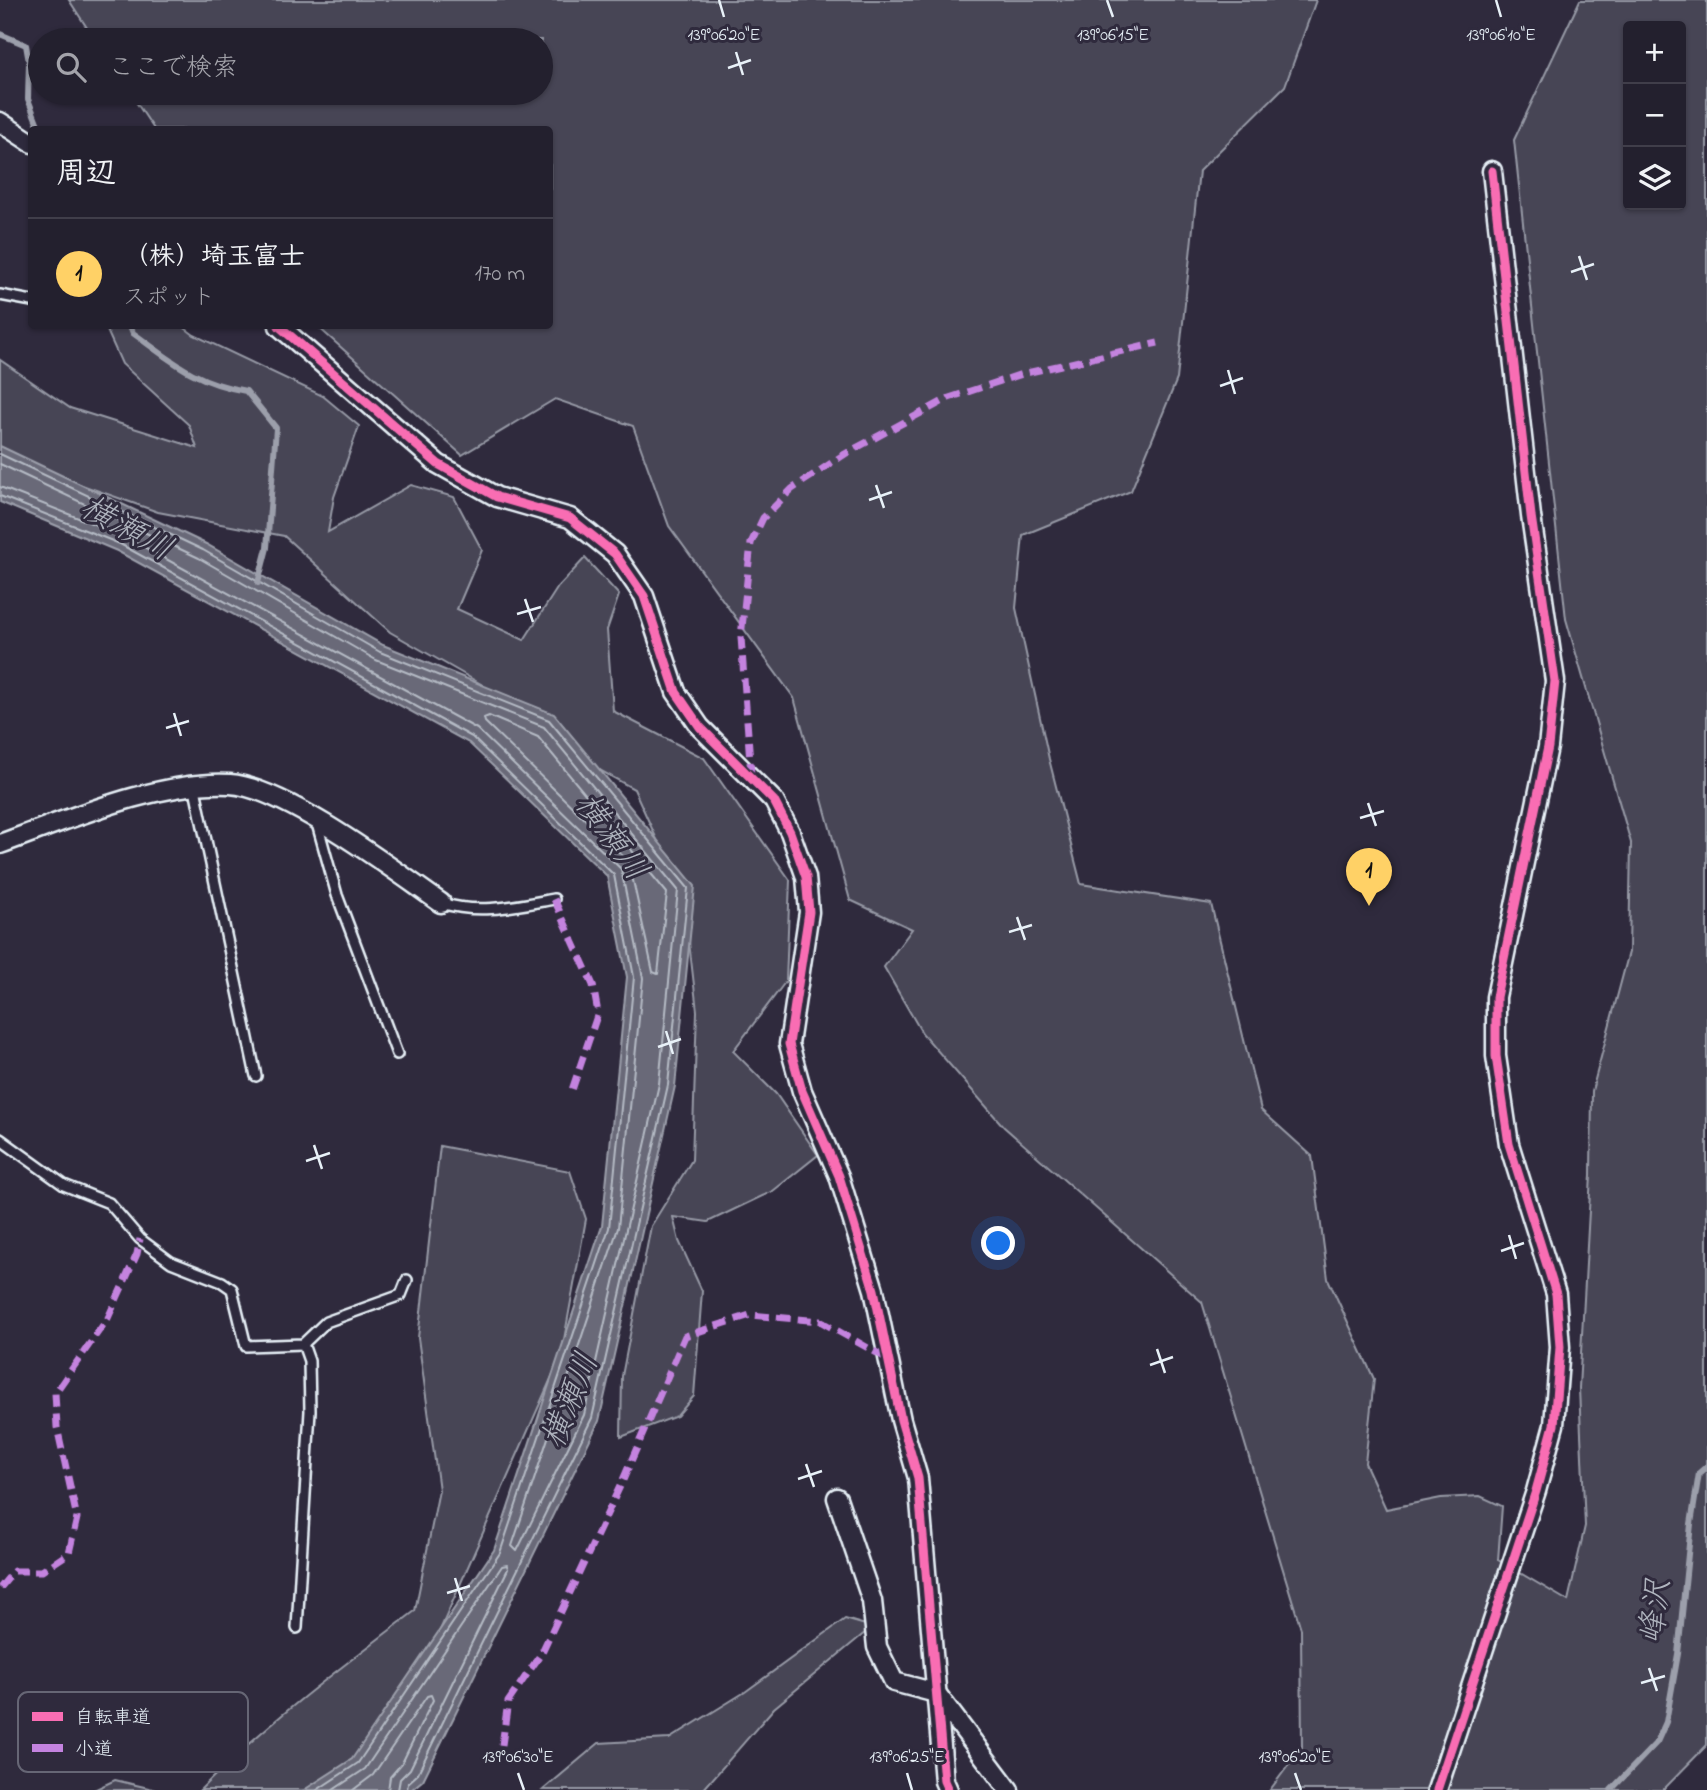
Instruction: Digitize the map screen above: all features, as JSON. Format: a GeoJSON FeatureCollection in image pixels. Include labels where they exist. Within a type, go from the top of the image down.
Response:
{"type":"FeatureCollection","features":[{"type":"Feature","properties":{"kind":"street"},"geometry":{"type":"LineString","coordinates":[[0,122],[28,140]]}},
{"type":"Feature","properties":{"kind":"street"},"geometry":{"type":"LineString","coordinates":[[1437,1790],[1536,1491],[1554,1425],[1560,1348],[1556,1294],[1509,1144],[1496,1056],[1496,997],[1548,747],[1555,681],[1531,516],[1492,171]]}},
{"type":"Feature","properties":{"kind":"street"},"geometry":{"type":"LineString","coordinates":[[282,329],[438,464],[497,497],[570,518],[615,554],[644,596],[676,692],[700,727],[774,801],[790,832],[806,877],[809,912],[789,1044],[802,1091],[839,1176],[874,1290],[898,1408],[918,1478],[944,1780],[948,1790]]}},
{"type":"Feature","properties":{"kind":"street"},"geometry":{"type":"LineString","coordinates":[[0,844],[101,808],[194,784],[232,784],[262,792],[316,819],[441,903]]}},
{"type":"Feature","properties":{"kind":"street"},"geometry":{"type":"LineString","coordinates":[[837,1499],[872,1601],[877,1647],[894,1682],[936,1693],[1009,1790]]}},
{"type":"Feature","properties":{"kind":"lane"},"geometry":{"type":"LineString","coordinates":[[0,295],[28,300]]}},
{"type":"Feature","properties":{"kind":"lane"},"geometry":{"type":"LineString","coordinates":[[194,784],[256,1076]]}},
{"type":"Feature","properties":{"kind":"lane"},"geometry":{"type":"LineString","coordinates":[[316,819],[338,895],[397,1054]]}},
{"type":"Feature","properties":{"kind":"lane"},"geometry":{"type":"LineString","coordinates":[[441,903],[465,910],[497,909],[554,899]]}},
{"type":"Feature","properties":{"kind":"lane"},"geometry":{"type":"LineString","coordinates":[[0,1139],[64,1185],[108,1203],[140,1239],[172,1262],[222,1282],[232,1289],[246,1346],[303,1344],[326,1322],[401,1296],[407,1280]]}},
{"type":"Feature","properties":{"kind":"lane"},"geometry":{"type":"LineString","coordinates":[[297,1628],[310,1411],[309,1361],[303,1344]]}},
{"type":"Feature","properties":{"kind":"shaded area"},"geometry":{"type":"Polygon","coordinates":[[[69,0],[1316,0],[1285,86],[1199,171],[1177,379],[1131,491],[1023,535],[1016,608],[1049,759],[1081,884],[1211,904],[1261,1110],[1312,1156],[1328,1279],[1374,1379],[1365,1463],[1386,1509],[1441,1498],[1480,1496],[1502,1506],[1498,1560],[1568,1601],[1585,1526],[1579,1388],[1591,1175],[1592,1091],[1629,952],[1631,843],[1566,619],[1514,140],[1580,0],[1707,0],[1707,1745],[1663,1790],[1270,1790],[1302,1747],[1301,1629],[1202,1302],[1004,1127],[922,1033],[884,967],[912,929],[850,900],[794,698],[669,526],[633,426],[555,399],[462,455],[320,329],[553,329],[553,126],[152,126],[138,105],[553,105],[553,28],[87,28],[69,0]]]}},
{"type":"Feature","properties":{"kind":"shaded area"},"geometry":{"type":"Polygon","coordinates":[[[106,329],[186,329],[323,396],[359,426],[334,497],[328,532],[411,485],[454,497],[482,550],[457,609],[524,640],[558,587],[585,558],[619,595],[607,630],[613,711],[704,758],[790,880],[786,981],[733,1051],[776,1094],[818,1155],[773,1191],[708,1222],[673,1217],[679,1241],[702,1291],[694,1396],[677,1416],[621,1437],[622,1376],[651,1226],[692,1160],[697,1011],[684,899],[634,789],[558,747],[481,684],[390,632],[284,536],[158,512],[0,456],[0,360],[70,408],[197,448],[189,425],[122,364],[106,329]]]}},
{"type":"Feature","properties":{"kind":"shaded area"},"geometry":{"type":"Polygon","coordinates":[[[440,1146],[570,1171],[586,1219],[561,1356],[418,1680],[345,1790],[200,1790],[218,1772],[248,1772],[248,1745],[331,1675],[415,1611],[439,1490],[418,1338],[440,1146]]]}},
{"type":"Feature","properties":{"kind":"shaded area"},"geometry":{"type":"Polygon","coordinates":[[[845,1619],[872,1627],[774,1708],[703,1790],[543,1790],[599,1743],[669,1739],[745,1692],[845,1619]]]}},
{"type":"Feature","properties":{"kind":"shaded area"},"geometry":{"type":"Polygon","coordinates":[[[115,1780],[157,1790],[94,1790],[115,1780]]]}},
{"type":"Feature","properties":{"kind":"water","name":"横瀬川"},"geometry":{"type":"Polygon","coordinates":[[[0,446],[206,544],[383,645],[554,714],[695,886],[675,1086],[599,1421],[423,1780],[411,1790],[304,1790],[352,1759],[494,1550],[602,1226],[627,977],[607,876],[469,743],[117,551],[0,502],[0,446]]]}},
{"type":"Feature","properties":{"kind":"waterway"},"geometry":{"type":"LineString","coordinates":[[0,34],[26,45],[28,56]]}},
{"type":"Feature","properties":{"kind":"waterway"},"geometry":{"type":"LineString","coordinates":[[30,105],[38,126]]}},
{"type":"Feature","properties":{"kind":"waterway"},"geometry":{"type":"LineString","coordinates":[[131,329],[133,333],[186,370],[213,383],[246,391],[276,428],[267,548],[258,583]]}},
{"type":"Feature","properties":{"kind":"waterway","name":"峰沢"},"geometry":{"type":"LineString","coordinates":[[1611,1790],[1657,1742],[1666,1722],[1678,1654],[1699,1473],[1707,1466]]}},
{"type":"Feature","properties":{"kind":"marked path"},"geometry":{"type":"LineString","coordinates":[[751,776],[741,637],[751,543],[763,518],[792,489],[845,454],[949,398],[1022,374],[1158,343]]}},
{"type":"Feature","properties":{"kind":"marked path"},"geometry":{"type":"LineString","coordinates":[[554,899],[593,985],[598,1013],[571,1093]]}},
{"type":"Feature","properties":{"kind":"marked path"},"geometry":{"type":"LineString","coordinates":[[0,1588],[14,1571],[42,1571],[69,1553],[77,1518],[57,1427],[55,1393],[108,1318],[137,1254],[140,1239]]}},
{"type":"Feature","properties":{"kind":"marked path"},"geometry":{"type":"LineString","coordinates":[[502,1745],[508,1702],[541,1654],[623,1480],[685,1336],[750,1315],[820,1321],[886,1358]]}},
{"type":"Feature","properties":{"kind":"cycle path"},"geometry":{"type":"LineString","coordinates":[[1437,1790],[1536,1491],[1554,1425],[1560,1347],[1556,1294],[1509,1144],[1496,1056],[1496,997],[1548,747],[1555,681],[1531,516],[1492,171]]}},
{"type":"Feature","properties":{"kind":"cycle path"},"geometry":{"type":"LineString","coordinates":[[282,329],[438,464],[497,497],[570,518],[615,554],[644,596],[676,692],[700,727],[774,801],[790,832],[806,877],[809,912],[789,1044],[802,1091],[839,1176],[874,1290],[901,1420],[918,1478],[944,1781],[948,1790]]}},
{"type":"Feature","properties":{"kind":"place","name":"（株）埼玉富士"},"geometry":{"type":"Point","coordinates":[1369,906]}}]}
